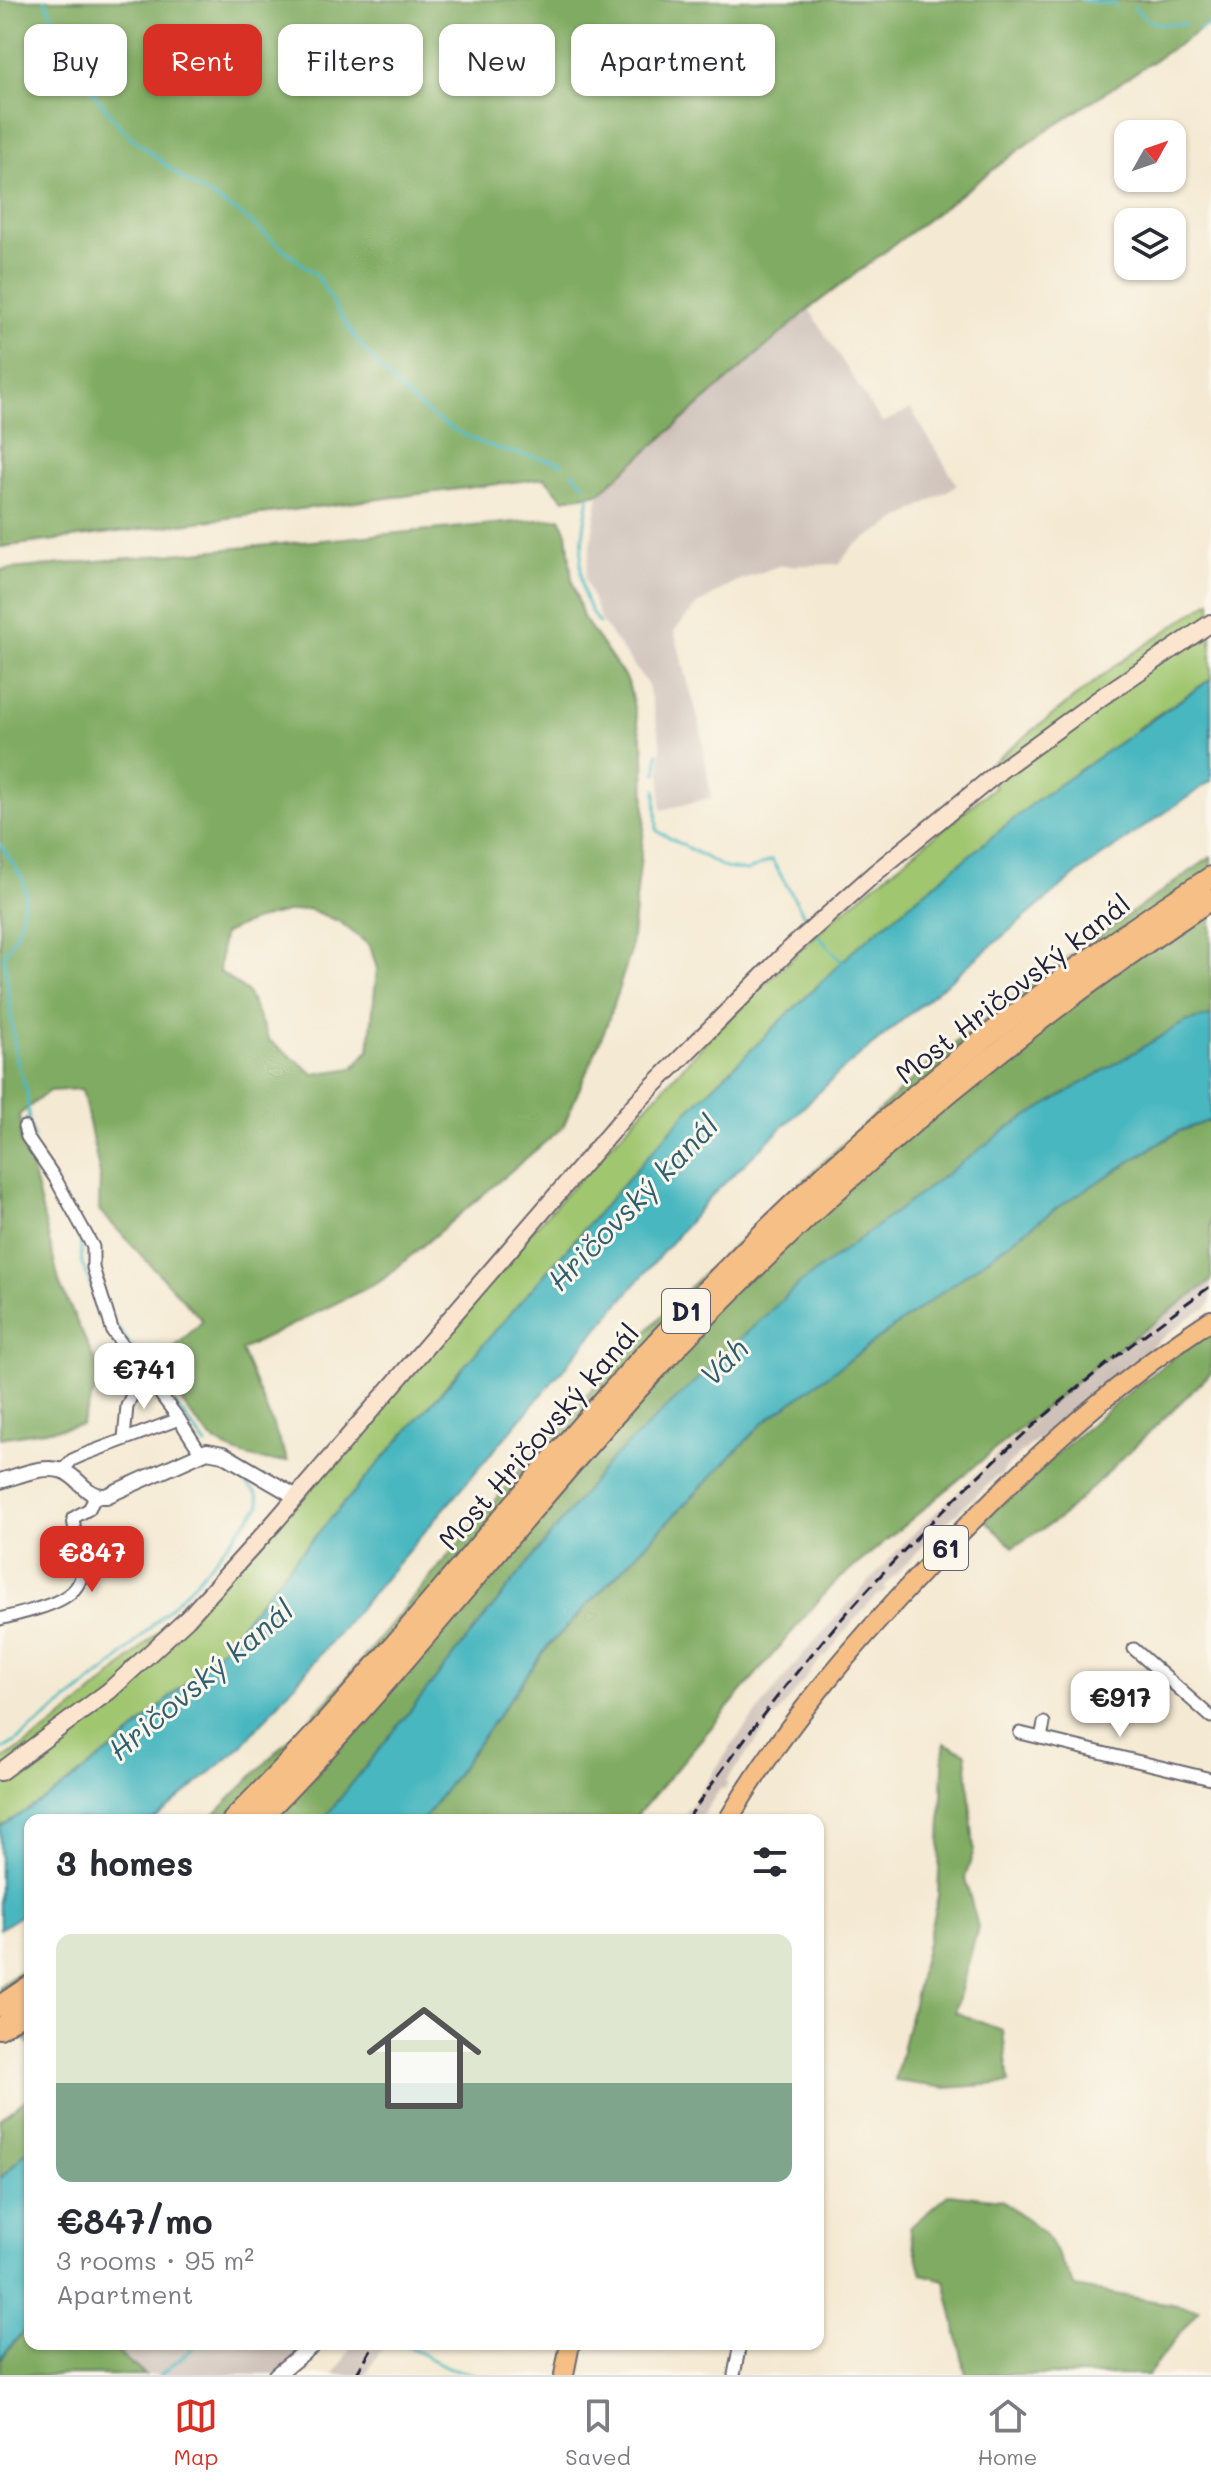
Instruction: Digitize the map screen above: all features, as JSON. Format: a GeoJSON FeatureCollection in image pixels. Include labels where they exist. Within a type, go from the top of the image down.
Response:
{"type":"FeatureCollection","features":[{"type":"Feature","properties":{"kind":"highway","name":"Most Hričovský kanál"},"geometry":{"type":"LineString","coordinates":[[239,1814],[322,1727],[641,1358],[753,1243],[879,1127],[991,1034],[1099,952],[1211,877]]}},
{"type":"Feature","properties":{"kind":"highway","name":"Most Hričovský kanál"},"geometry":{"type":"LineString","coordinates":[[264,1814],[335,1740],[636,1391],[768,1255],[880,1151],[972,1073],[1109,967],[1211,899]]}},
{"type":"Feature","properties":{"kind":"highway"},"geometry":{"type":"LineString","coordinates":[[0,2006],[24,1990]]}},
{"type":"Feature","properties":{"kind":"highway"},"geometry":{"type":"LineString","coordinates":[[0,2028],[24,2012]]}},
{"type":"Feature","properties":{"kind":"main road"},"geometry":{"type":"LineString","coordinates":[[0,1772],[109,1691],[160,1646],[223,1580],[625,1115],[790,949],[875,873],[1001,770],[1211,623]]}},
{"type":"Feature","properties":{"kind":"main road","name":"61"},"geometry":{"type":"LineString","coordinates":[[732,1814],[817,1689],[968,1524],[1049,1444],[1113,1389],[1211,1320]]}},
{"type":"Feature","properties":{"kind":"main road"},"geometry":{"type":"LineString","coordinates":[[564,2375],[569,2350]]}},
{"type":"Feature","properties":{"kind":"street"},"geometry":{"type":"LineString","coordinates":[[24,1127],[93,1247],[96,1278],[113,1332],[200,1452]]}},
{"type":"Feature","properties":{"kind":"street"},"geometry":{"type":"LineString","coordinates":[[124,1439],[127,1406],[141,1373]]}},
{"type":"Feature","properties":{"kind":"street"},"geometry":{"type":"LineString","coordinates":[[62,1471],[72,1460],[179,1419]]}},
{"type":"Feature","properties":{"kind":"street"},"geometry":{"type":"LineString","coordinates":[[0,1481],[38,1471],[62,1471],[96,1496],[115,1493],[207,1451],[223,1454],[295,1496]]}},
{"type":"Feature","properties":{"kind":"street"},"geometry":{"type":"LineString","coordinates":[[0,1619],[63,1599],[75,1591],[81,1575],[73,1518],[89,1509],[96,1496]]}},
{"type":"Feature","properties":{"kind":"street"},"geometry":{"type":"LineString","coordinates":[[1135,1655],[1211,1717]]}},
{"type":"Feature","properties":{"kind":"street"},"geometry":{"type":"LineString","coordinates":[[1041,1738],[1044,1723]]}},
{"type":"Feature","properties":{"kind":"street"},"geometry":{"type":"LineString","coordinates":[[1020,1733],[1211,1779]]}},
{"type":"Feature","properties":{"kind":"street"},"geometry":{"type":"LineString","coordinates":[[276,2375],[308,2350]]}},
{"type":"Feature","properties":{"kind":"street"},"geometry":{"type":"LineString","coordinates":[[734,2375],[739,2350]]}},
{"type":"Feature","properties":{"kind":"shaded area"},"geometry":{"type":"Polygon","coordinates":[[[809,309],[882,423],[911,409],[957,485],[853,546],[839,564],[778,566],[735,582],[697,605],[674,631],[701,729],[711,798],[661,810],[661,744],[648,685],[601,621],[585,579],[599,493],[809,309]]]}},
{"type":"Feature","properties":{"kind":"shaded area"},"geometry":{"type":"Polygon","coordinates":[[[1211,1281],[1211,1302],[1207,1308],[1190,1317],[1109,1379],[1021,1453],[999,1477],[942,1526],[944,1529],[939,1534],[936,1532],[823,1656],[703,1814],[685,1814],[737,1738],[802,1655],[905,1542],[1097,1364],[1211,1281]]]}},
{"type":"Feature","properties":{"kind":"shaded area"},"geometry":{"type":"Polygon","coordinates":[[[114,2350],[308,2350],[293,2375],[145,2375],[114,2350]]]}},
{"type":"Feature","properties":{"kind":"shaded area"},"geometry":{"type":"Polygon","coordinates":[[[349,2350],[381,2350],[366,2375],[334,2375],[349,2350]]]}},
{"type":"Feature","properties":{"kind":"green space"},"geometry":{"type":"Polygon","coordinates":[[[0,0],[1211,0],[1211,23],[1027,144],[809,309],[599,493],[563,499],[545,478],[0,547],[0,0]]]}},
{"type":"Feature","properties":{"kind":"green space"},"geometry":{"type":"Polygon","coordinates":[[[560,518],[567,532],[572,580],[583,617],[628,682],[644,749],[645,820],[630,954],[606,1027],[563,1127],[381,1281],[241,1350],[288,1461],[247,1456],[218,1443],[195,1421],[155,1365],[203,1321],[99,1210],[100,1175],[82,1089],[49,1091],[19,1115],[60,1285],[101,1374],[81,1425],[0,1438],[0,570],[560,518]],[[308,909],[264,917],[223,934],[219,971],[247,992],[269,1040],[314,1074],[353,1068],[369,1050],[377,969],[370,946],[340,922],[308,909]]]}},
{"type":"Feature","properties":{"kind":"green space"},"geometry":{"type":"Polygon","coordinates":[[[1211,601],[1211,679],[1139,727],[458,1372],[217,1653],[127,1738],[56,1792],[0,1827],[0,1761],[28,1744],[81,1703],[204,1587],[713,1034],[834,918],[995,786],[983,770],[1116,665],[1211,601]]]}},
{"type":"Feature","properties":{"kind":"green space"},"geometry":{"type":"Polygon","coordinates":[[[1211,857],[1211,1016],[1185,1022],[1008,1128],[608,1463],[328,1814],[215,1814],[327,1701],[555,1428],[683,1293],[929,1064],[1027,986],[1211,857]]]}},
{"type":"Feature","properties":{"kind":"green space"},"geometry":{"type":"Polygon","coordinates":[[[1211,1120],[1211,1281],[1097,1364],[829,1588],[638,1814],[427,1814],[547,1648],[763,1423],[1061,1205],[1180,1131],[1211,1120]]]}},
{"type":"Feature","properties":{"kind":"green space"},"geometry":{"type":"Polygon","coordinates":[[[1211,1330],[1211,1373],[1060,1518],[1013,1547],[985,1520],[1095,1420],[1211,1330]]]}},
{"type":"Feature","properties":{"kind":"green space"},"geometry":{"type":"Polygon","coordinates":[[[944,1743],[966,1753],[974,1850],[965,1878],[978,1927],[955,2012],[1003,2031],[1009,2083],[946,2088],[895,2081],[938,1896],[944,1743]]]}},
{"type":"Feature","properties":{"kind":"green space"},"geometry":{"type":"Polygon","coordinates":[[[24,1968],[24,2037],[0,2003],[0,1986],[24,1968]]]}},
{"type":"Feature","properties":{"kind":"green space"},"geometry":{"type":"Polygon","coordinates":[[[24,2101],[24,2154],[0,2179],[0,2120],[24,2101]]]}},
{"type":"Feature","properties":{"kind":"green space"},"geometry":{"type":"Polygon","coordinates":[[[949,2194],[1001,2200],[1045,2233],[1075,2287],[1199,2309],[1148,2375],[966,2375],[945,2280],[922,2274],[909,2228],[949,2194]]]}},
{"type":"Feature","properties":{"kind":"green space"},"geometry":{"type":"Polygon","coordinates":[[[24,2330],[24,2350],[114,2350],[145,2375],[0,2375],[0,2360],[24,2330]]]}},
{"type":"Feature","properties":{"kind":"water","name":"Hričovský kanál"},"geometry":{"type":"Polygon","coordinates":[[[1211,679],[1211,781],[1083,869],[839,1073],[708,1199],[242,1746],[161,1814],[24,1814],[24,1913],[0,1929],[0,1827],[56,1792],[127,1738],[217,1653],[296,1558],[683,1116],[856,948],[1038,799],[1211,679]]]}},
{"type":"Feature","properties":{"kind":"water","name":"Váh"},"geometry":{"type":"Polygon","coordinates":[[[1211,1016],[1211,1120],[1179,1131],[1061,1205],[763,1423],[547,1647],[427,1814],[328,1814],[608,1463],[798,1285],[1008,1128],[1185,1022],[1211,1016]]]}},
{"type":"Feature","properties":{"kind":"water"},"geometry":{"type":"Polygon","coordinates":[[[24,2154],[24,2330],[0,2359],[0,2179],[24,2154]]]}},
{"type":"Feature","properties":{"kind":"waterway"},"geometry":{"type":"LineString","coordinates":[[45,0],[80,76],[124,131],[186,181],[242,215],[312,272],[353,335],[394,384],[444,424],[472,439],[563,464]]}},
{"type":"Feature","properties":{"kind":"waterway"},"geometry":{"type":"LineString","coordinates":[[1082,0],[1116,5]]}},
{"type":"Feature","properties":{"kind":"waterway"},"geometry":{"type":"LineString","coordinates":[[1134,7],[1156,23],[1185,24]]}},
{"type":"Feature","properties":{"kind":"waterway"},"geometry":{"type":"LineString","coordinates":[[1199,30],[1211,22]]}},
{"type":"Feature","properties":{"kind":"waterway"},"geometry":{"type":"LineString","coordinates":[[572,472],[584,484]]}},
{"type":"Feature","properties":{"kind":"waterway"},"geometry":{"type":"LineString","coordinates":[[589,496],[582,546],[582,579],[584,595],[599,623]]}},
{"type":"Feature","properties":{"kind":"waterway"},"geometry":{"type":"LineString","coordinates":[[657,773],[658,753]]}},
{"type":"Feature","properties":{"kind":"waterway"},"geometry":{"type":"LineString","coordinates":[[656,790],[657,831],[725,868],[747,871],[772,860],[808,922]]}},
{"type":"Feature","properties":{"kind":"waterway"},"geometry":{"type":"LineString","coordinates":[[0,844],[23,879],[26,893],[19,928],[4,956],[16,1058],[27,1092],[29,1124],[34,1137]]}},
{"type":"Feature","properties":{"kind":"waterway"},"geometry":{"type":"LineString","coordinates":[[815,932],[842,962]]}},
{"type":"Feature","properties":{"kind":"waterway"},"geometry":{"type":"LineString","coordinates":[[80,1236],[82,1264],[98,1303]]}},
{"type":"Feature","properties":{"kind":"waterway"},"geometry":{"type":"LineString","coordinates":[[118,1328],[206,1445]]}},
{"type":"Feature","properties":{"kind":"waterway"},"geometry":{"type":"LineString","coordinates":[[0,1751],[115,1663],[197,1580],[260,1505],[257,1494],[221,1460]]}},
{"type":"Feature","properties":{"kind":"waterway"},"geometry":{"type":"LineString","coordinates":[[160,2375],[191,2350]]}},
{"type":"Feature","properties":{"kind":"waterway"},"geometry":{"type":"LineString","coordinates":[[414,2350],[447,2367],[476,2375]]}},
{"type":"Feature","properties":{"kind":"railway"},"geometry":{"type":"LineString","coordinates":[[691,1814],[799,1669],[925,1529],[992,1463],[1062,1401],[1211,1286]]}},
{"type":"Feature","properties":{"kind":"railway"},"geometry":{"type":"LineString","coordinates":[[356,2375],[371,2350]]}}]}
